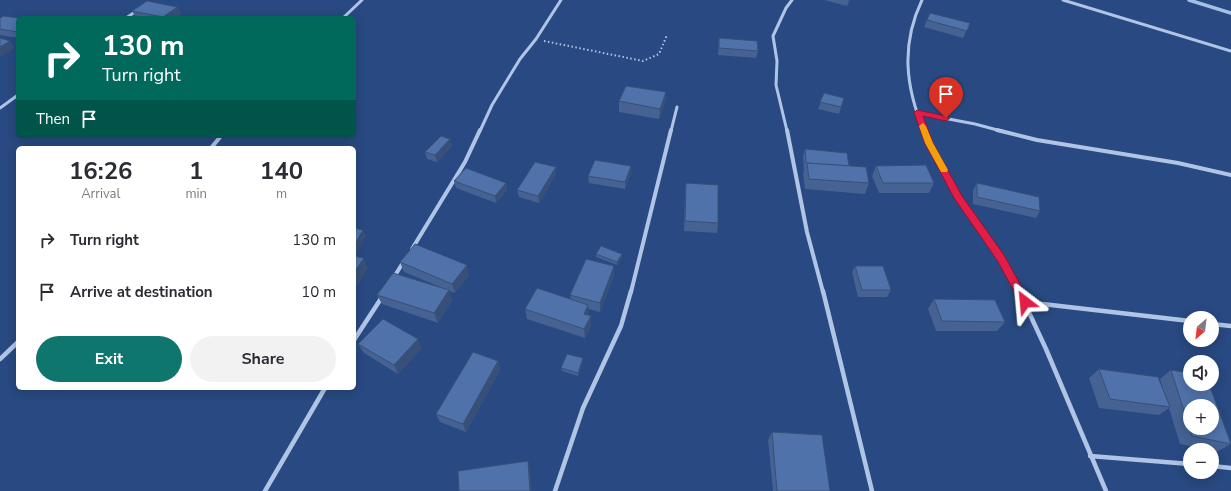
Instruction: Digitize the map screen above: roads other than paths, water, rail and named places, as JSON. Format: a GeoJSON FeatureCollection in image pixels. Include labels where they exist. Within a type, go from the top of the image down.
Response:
{"type":"FeatureCollection","features":[{"type":"Feature","properties":{"kind":"street"},"geometry":{"type":"LineString","coordinates":[[345,16],[362,0]]}},
{"type":"Feature","properties":{"kind":"street"},"geometry":{"type":"LineString","coordinates":[[392,280],[465,162],[492,105],[520,59],[536,39],[561,0]]}},
{"type":"Feature","properties":{"kind":"street"},"geometry":{"type":"LineString","coordinates":[[792,0],[786,8],[773,36],[776,61],[776,85],[782,105],[807,232],[823,290],[872,491]]}},
{"type":"Feature","properties":{"kind":"street"},"geometry":{"type":"LineString","coordinates":[[922,0],[916,14],[908,48],[910,86],[917,113],[929,143],[959,198],[1000,258],[1025,302],[1106,491]]}},
{"type":"Feature","properties":{"kind":"street"},"geometry":{"type":"LineString","coordinates":[[1063,0],[1231,51]]}},
{"type":"Feature","properties":{"kind":"street"},"geometry":{"type":"LineString","coordinates":[[129,16],[142,7]]}},
{"type":"Feature","properties":{"kind":"street"},"geometry":{"type":"LineString","coordinates":[[0,108],[16,96]]}},
{"type":"Feature","properties":{"kind":"street"},"geometry":{"type":"LineString","coordinates":[[555,491],[583,408],[621,326],[636,273],[677,107]]}},
{"type":"Feature","properties":{"kind":"street"},"geometry":{"type":"LineString","coordinates":[[917,113],[975,124],[1037,140],[1178,163],[1231,175]]}},
{"type":"Feature","properties":{"kind":"street"},"geometry":{"type":"LineString","coordinates":[[213,146],[219,138]]}},
{"type":"Feature","properties":{"kind":"street"},"geometry":{"type":"LineString","coordinates":[[356,337],[383,294]]}},
{"type":"Feature","properties":{"kind":"street"},"geometry":{"type":"LineString","coordinates":[[1025,302],[1183,320]]}},
{"type":"Feature","properties":{"kind":"street"},"geometry":{"type":"LineString","coordinates":[[1219,325],[1231,326]]}},
{"type":"Feature","properties":{"kind":"street"},"geometry":{"type":"LineString","coordinates":[[0,359],[16,344]]}},
{"type":"Feature","properties":{"kind":"street"},"geometry":{"type":"LineString","coordinates":[[265,491],[325,390]]}},
{"type":"Feature","properties":{"kind":"street"},"geometry":{"type":"LineString","coordinates":[[1090,456],[1183,463]]}},
{"type":"Feature","properties":{"kind":"street"},"geometry":{"type":"LineString","coordinates":[[1219,467],[1231,468]]}},
{"type":"Feature","properties":{"kind":"waterway"},"geometry":{"type":"LineString","coordinates":[[1189,0],[1231,13]]}}]}
